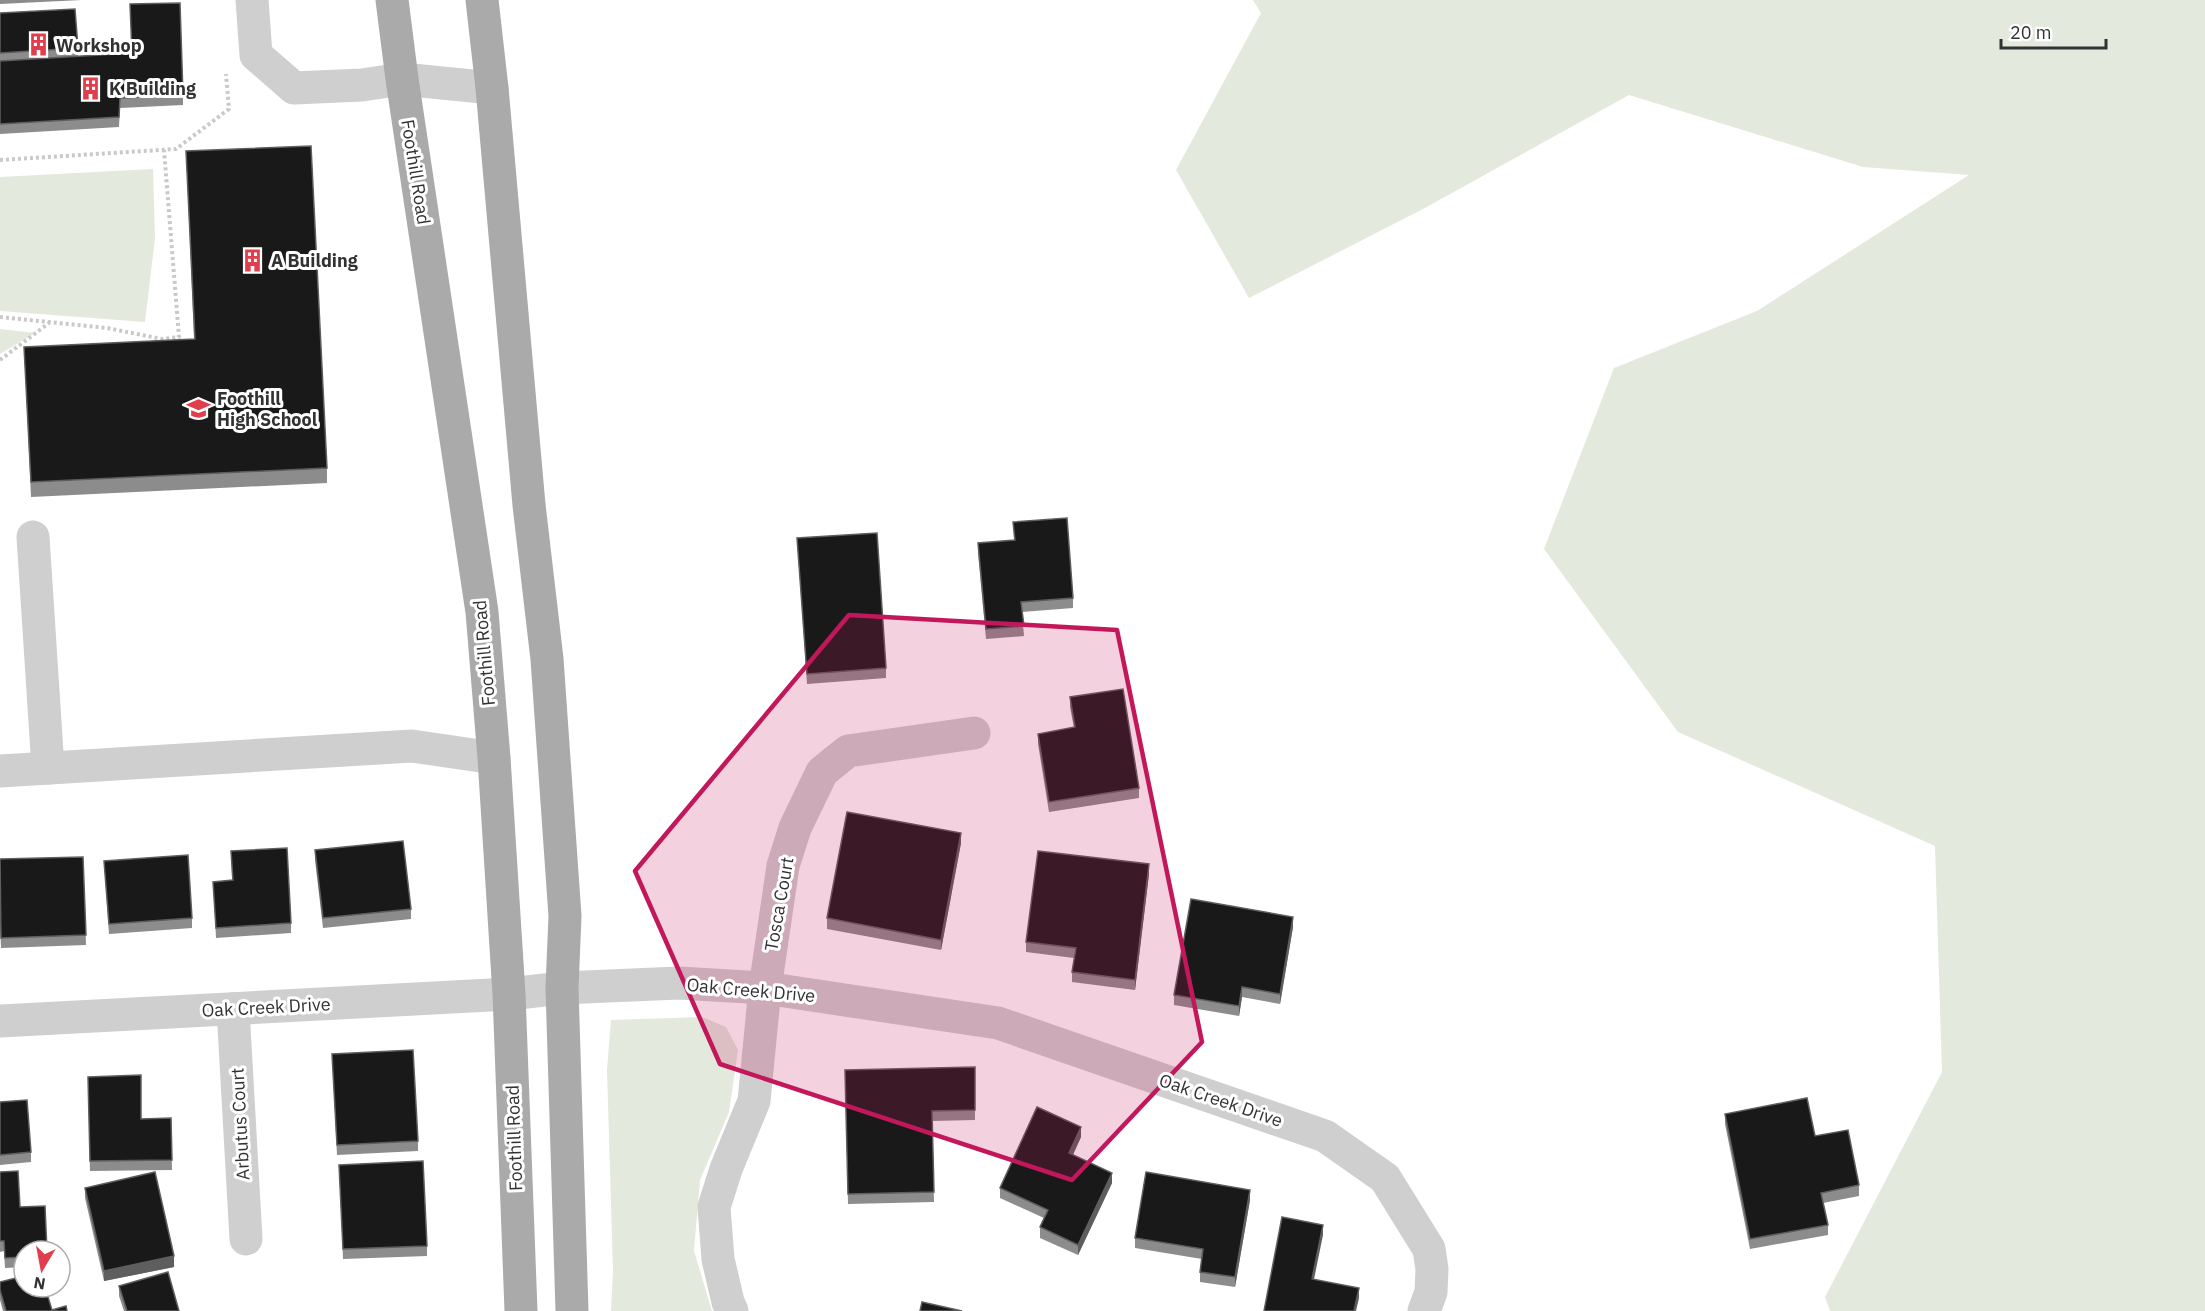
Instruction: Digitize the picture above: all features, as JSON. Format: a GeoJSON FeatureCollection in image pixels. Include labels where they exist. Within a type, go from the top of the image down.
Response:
{"type":"FeatureCollection","features":[{"type":"Feature","properties":{"kind":"main road","name":"Foothill Road"},"geometry":{"type":"LineString","coordinates":[[392,0],[482,612],[494,758],[508,994],[521,1311]]}},
{"type":"Feature","properties":{"kind":"main road"},"geometry":{"type":"LineString","coordinates":[[482,0],[492,88],[529,505],[547,659],[565,916],[562,988],[572,1311]]}},
{"type":"Feature","properties":{"kind":"street"},"geometry":{"type":"LineString","coordinates":[[252,0],[256,55],[294,88],[362,85],[402,80],[492,88]]}},
{"type":"Feature","properties":{"kind":"street"},"geometry":{"type":"LineString","coordinates":[[33,537],[48,768]]}},
{"type":"Feature","properties":{"kind":"street","name":"Tosca Court"},"geometry":{"type":"LineString","coordinates":[[732,1311],[718,1259],[714,1207],[726,1169],[754,1101],[765,988],[783,867],[795,828],[822,772],[848,751],[974,733]]}},
{"type":"Feature","properties":{"kind":"street"},"geometry":{"type":"LineString","coordinates":[[0,771],[412,746],[494,758]]}},
{"type":"Feature","properties":{"kind":"street","name":"Oak Creek Drive"},"geometry":{"type":"LineString","coordinates":[[0,1022],[679,983],[765,988],[998,1023],[1325,1136],[1385,1178],[1429,1249],[1432,1269],[1431,1292],[1424,1311]]}},
{"type":"Feature","properties":{"kind":"street","name":"Arbutus Court"},"geometry":{"type":"LineString","coordinates":[[233,1009],[246,1239]]}},
{"type":"Feature","properties":{"kind":"path"},"geometry":{"type":"LineString","coordinates":[[0,160],[176,149],[229,109]]}},
{"type":"Feature","properties":{"kind":"path"},"geometry":{"type":"LineString","coordinates":[[0,317],[107,328],[162,339],[179,337],[165,150]]}},
{"type":"Feature","properties":{"kind":"path"},"geometry":{"type":"LineString","coordinates":[[0,360],[50,322]]}},
{"type":"Feature","properties":{"kind":"highlighted area"},"geometry":{"type":"Polygon","coordinates":[[[849,615],[1117,630],[1202,1042],[1072,1180],[720,1064],[635,871],[849,615]]]}},
{"type":"Feature","properties":{"kind":"shaded area"},"geometry":{"type":"Polygon","coordinates":[[[1253,0],[2205,0],[2205,1311],[1830,1311],[1825,1297],[1942,1072],[1935,846],[1678,732],[1544,549],[1614,368],[1757,311],[1969,175],[1863,167],[1629,95],[1423,209],[1249,298],[1176,170],[1261,13],[1253,0]]]}},
{"type":"Feature","properties":{"kind":"shaded area"},"geometry":{"type":"Polygon","coordinates":[[[153,169],[155,238],[145,322],[0,311],[0,177],[153,169]]]}},
{"type":"Feature","properties":{"kind":"shaded area"},"geometry":{"type":"Polygon","coordinates":[[[0,329],[35,333],[0,354],[0,329]]]}},
{"type":"Feature","properties":{"kind":"shaded area"},"geometry":{"type":"Polygon","coordinates":[[[702,1017],[726,1027],[738,1050],[729,1112],[700,1180],[694,1251],[712,1311],[611,1311],[613,1271],[607,1070],[611,1020],[702,1017]]]}},
{"type":"Feature","properties":{"kind":"building","name":"K Building"},"geometry":{"type":"Polygon","coordinates":[[[180,3],[183,95],[120,98],[119,117],[0,124],[0,61],[132,53],[130,4],[180,3]]]}},
{"type":"Feature","properties":{"kind":"building","name":"Workshop"},"geometry":{"type":"Polygon","coordinates":[[[75,9],[78,48],[0,53],[0,13],[75,9]]]}},
{"type":"Feature","properties":{"kind":"building","name":"A Building"},"geometry":{"type":"Polygon","coordinates":[[[311,146],[327,468],[31,482],[24,347],[195,339],[186,151],[311,146]]]}},
{"type":"Feature","properties":{"kind":"building"},"geometry":{"type":"Polygon","coordinates":[[[1067,518],[1073,598],[1021,602],[1024,626],[986,629],[978,543],[1015,540],[1013,522],[1067,518]]]}},
{"type":"Feature","properties":{"kind":"building"},"geometry":{"type":"Polygon","coordinates":[[[877,533],[886,668],[807,674],[797,538],[877,533]]]}},
{"type":"Feature","properties":{"kind":"building"},"geometry":{"type":"Polygon","coordinates":[[[1123,689],[1139,788],[1049,802],[1038,734],[1075,727],[1070,697],[1123,689]]]}},
{"type":"Feature","properties":{"kind":"building"},"geometry":{"type":"Polygon","coordinates":[[[847,812],[961,833],[941,940],[827,918],[847,812]]]}},
{"type":"Feature","properties":{"kind":"building"},"geometry":{"type":"Polygon","coordinates":[[[403,841],[411,909],[323,918],[315,850],[403,841]]]}},
{"type":"Feature","properties":{"kind":"building"},"geometry":{"type":"Polygon","coordinates":[[[287,848],[291,923],[216,928],[213,882],[233,880],[231,851],[287,848]]]}},
{"type":"Feature","properties":{"kind":"building"},"geometry":{"type":"Polygon","coordinates":[[[1038,851],[1149,864],[1135,980],[1072,972],[1076,948],[1026,942],[1038,851]]]}},
{"type":"Feature","properties":{"kind":"building"},"geometry":{"type":"Polygon","coordinates":[[[188,855],[192,918],[109,924],[104,861],[188,855]]]}},
{"type":"Feature","properties":{"kind":"building"},"geometry":{"type":"Polygon","coordinates":[[[83,857],[86,935],[1,938],[0,859],[83,857]]]}},
{"type":"Feature","properties":{"kind":"building"},"geometry":{"type":"Polygon","coordinates":[[[1191,899],[1293,917],[1280,994],[1242,987],[1239,1006],[1174,995],[1191,899]]]}},
{"type":"Feature","properties":{"kind":"building"},"geometry":{"type":"Polygon","coordinates":[[[413,1050],[418,1141],[337,1145],[332,1054],[413,1050]]]}},
{"type":"Feature","properties":{"kind":"building"},"geometry":{"type":"Polygon","coordinates":[[[975,1067],[975,1110],[932,1111],[934,1192],[848,1194],[845,1070],[975,1067]]]}},
{"type":"Feature","properties":{"kind":"building"},"geometry":{"type":"Polygon","coordinates":[[[141,1075],[141,1119],[171,1118],[172,1160],[90,1161],[88,1077],[141,1075]]]}},
{"type":"Feature","properties":{"kind":"building"},"geometry":{"type":"Polygon","coordinates":[[[1807,1098],[1815,1136],[1848,1130],[1859,1185],[1821,1193],[1828,1225],[1750,1239],[1725,1114],[1807,1098]]]}},
{"type":"Feature","properties":{"kind":"building"},"geometry":{"type":"Polygon","coordinates":[[[27,1100],[31,1152],[0,1155],[0,1102],[27,1100]]]}},
{"type":"Feature","properties":{"kind":"building"},"geometry":{"type":"Polygon","coordinates":[[[1037,1107],[1081,1127],[1069,1153],[1112,1173],[1078,1245],[1040,1227],[1048,1210],[1000,1188],[1037,1107]]]}},
{"type":"Feature","properties":{"kind":"building"},"geometry":{"type":"Polygon","coordinates":[[[423,1161],[427,1246],[343,1249],[339,1165],[423,1161]]]}},
{"type":"Feature","properties":{"kind":"building"},"geometry":{"type":"Polygon","coordinates":[[[18,1171],[20,1207],[45,1206],[46,1239],[12,1239],[12,1258],[5,1258],[4,1241],[0,1241],[0,1172],[18,1171]]]}},
{"type":"Feature","properties":{"kind":"building"},"geometry":{"type":"Polygon","coordinates":[[[155,1172],[174,1256],[104,1271],[85,1188],[155,1172]]]}},
{"type":"Feature","properties":{"kind":"building"},"geometry":{"type":"Polygon","coordinates":[[[1146,1172],[1250,1190],[1235,1277],[1200,1272],[1203,1249],[1135,1238],[1146,1172]]]}},
{"type":"Feature","properties":{"kind":"building"},"geometry":{"type":"Polygon","coordinates":[[[1282,1217],[1323,1225],[1312,1279],[1359,1288],[1354,1311],[1264,1311],[1282,1217]]]}},
{"type":"Feature","properties":{"kind":"building"},"geometry":{"type":"Polygon","coordinates":[[[168,1272],[179,1311],[127,1311],[119,1286],[168,1272]]]}},
{"type":"Feature","properties":{"kind":"building"},"geometry":{"type":"Polygon","coordinates":[[[12,1279],[12,1299],[49,1299],[52,1310],[66,1306],[67,1311],[6,1311],[0,1282],[12,1279]]]}},
{"type":"Feature","properties":{"kind":"building"},"geometry":{"type":"Polygon","coordinates":[[[922,1302],[962,1311],[920,1311],[922,1302]]]}},
{"type":"Feature","properties":{"kind":"place","name":"Workshop"},"geometry":{"type":"Point","coordinates":[38,45]}},
{"type":"Feature","properties":{"kind":"place","name":"K Building"},"geometry":{"type":"Point","coordinates":[91,88]}},
{"type":"Feature","properties":{"kind":"place","name":"A Building"},"geometry":{"type":"Point","coordinates":[253,260]}},
{"type":"Feature","properties":{"kind":"place","name":"Foothill High School"},"geometry":{"type":"Point","coordinates":[199,408]}}]}
